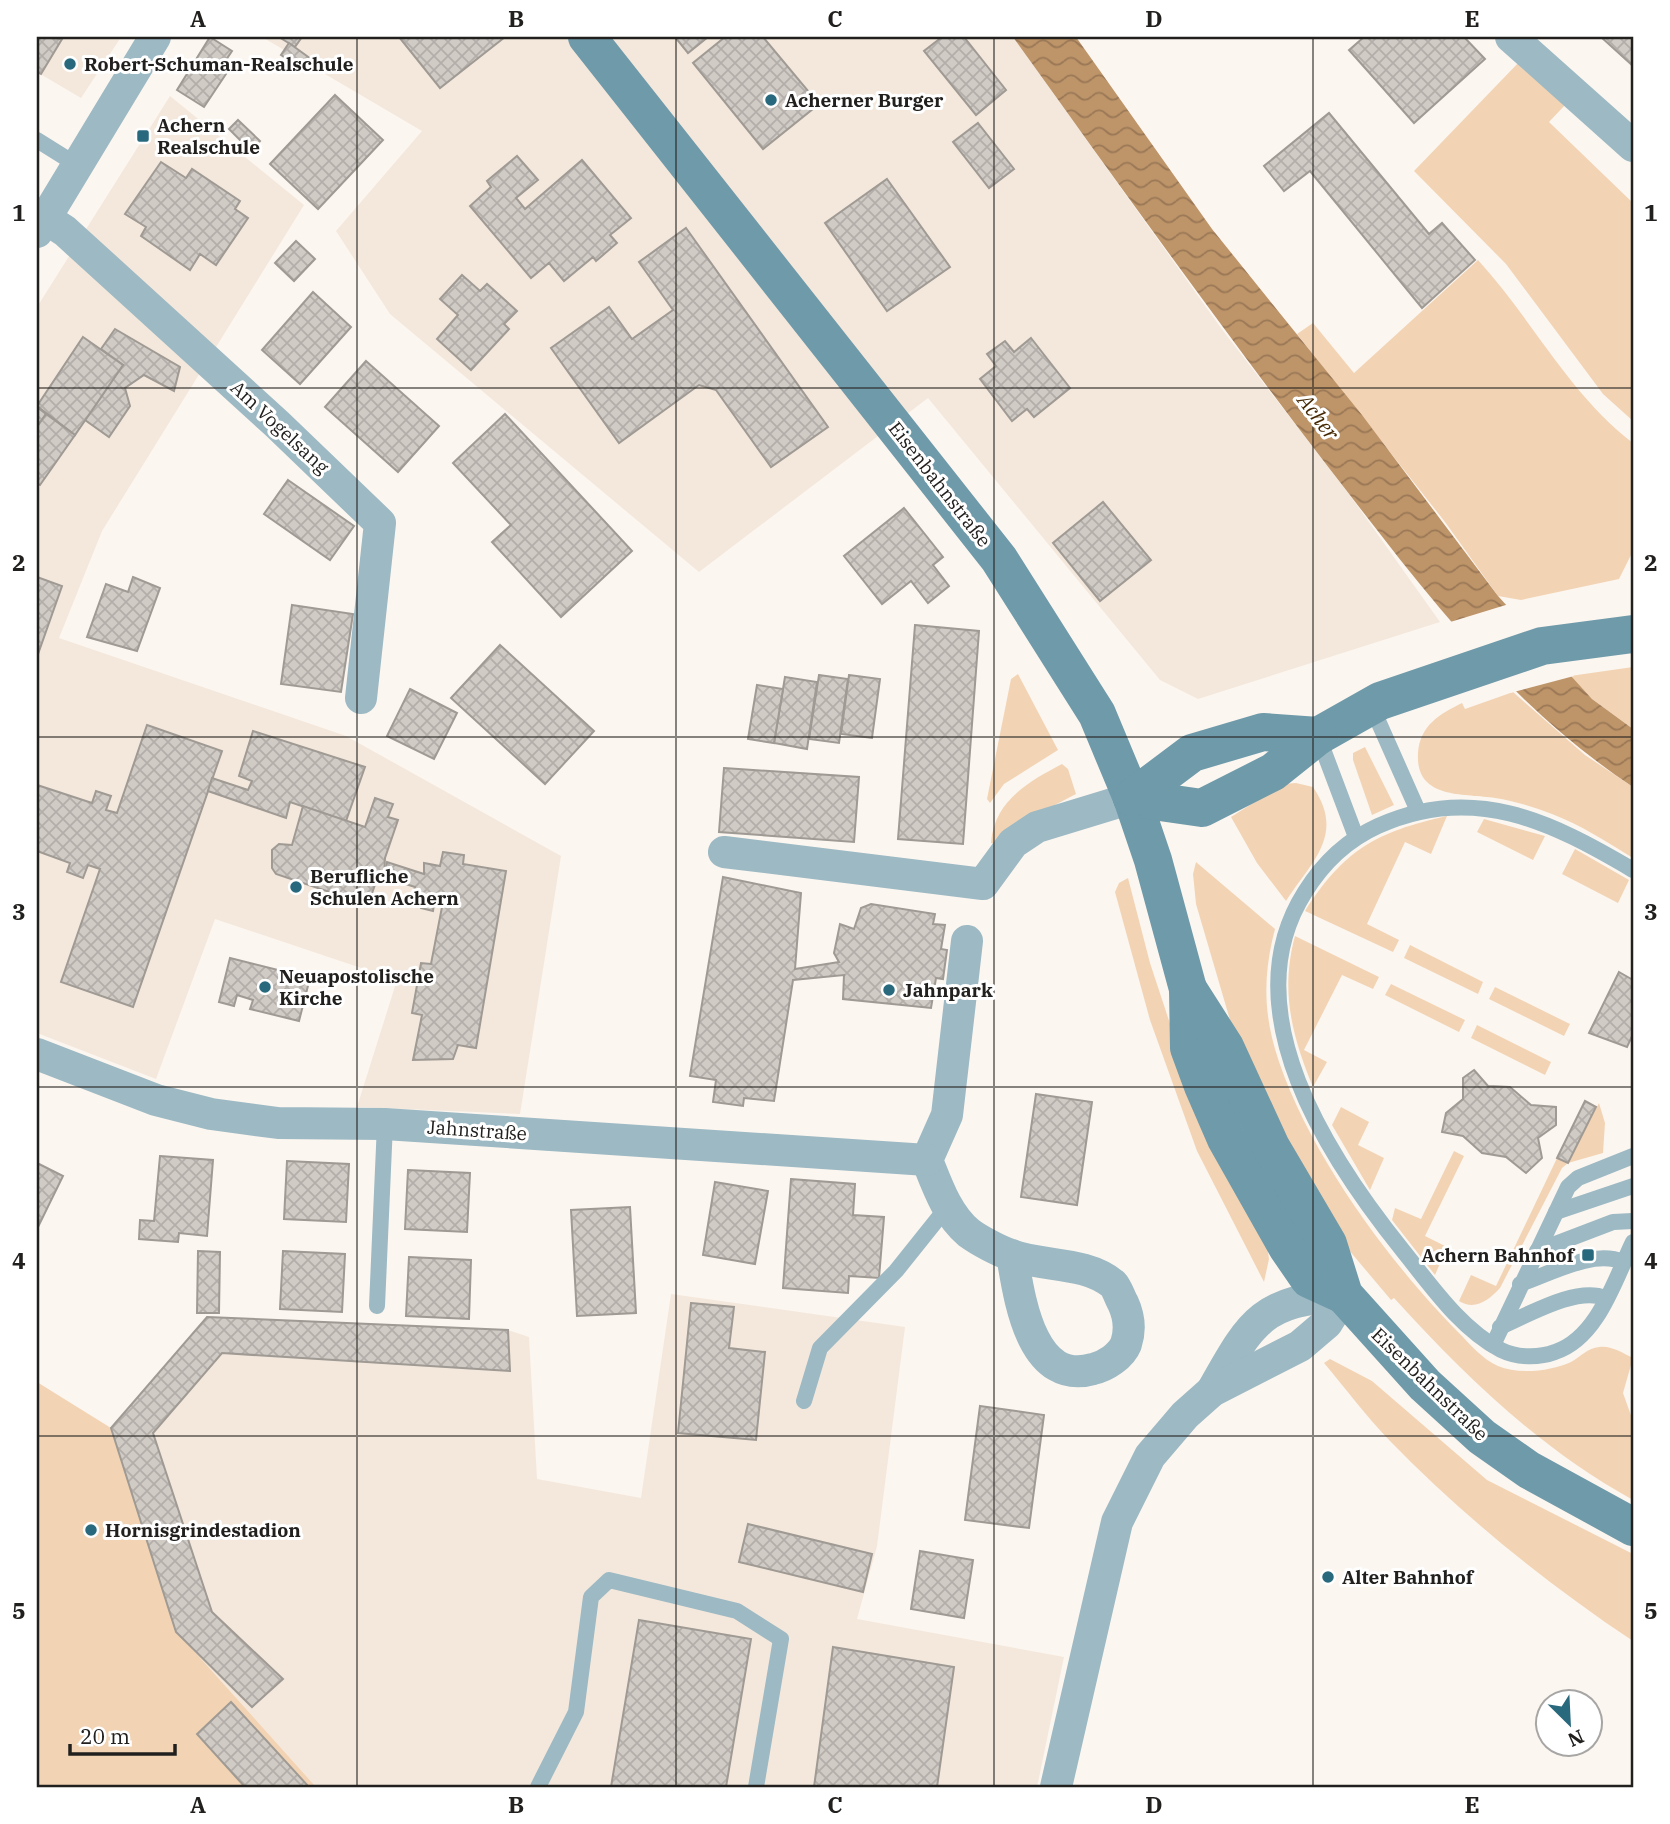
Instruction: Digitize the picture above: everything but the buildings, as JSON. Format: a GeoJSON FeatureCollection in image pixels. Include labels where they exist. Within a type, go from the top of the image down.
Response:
{"type":"FeatureCollection","features":[{"type":"Feature","properties":{"kind":"street"},"geometry":{"type":"LineString","coordinates":[[41,225],[155,37]]}},
{"type":"Feature","properties":{"kind":"street","name":"Eisenbahnstraße"},"geometry":{"type":"LineString","coordinates":[[587,37],[999,559],[1097,714],[1132,798],[1188,989],[1225,1047],[1271,1147],[1328,1244],[1343,1295],[1425,1385],[1482,1437],[1529,1470],[1633,1527]]}},
{"type":"Feature","properties":{"kind":"street"},"geometry":{"type":"LineString","coordinates":[[1511,37],[1633,146]]}},
{"type":"Feature","properties":{"kind":"street","name":"Am Vogelsang"},"geometry":{"type":"LineString","coordinates":[[41,225],[65,231],[237,387],[380,523],[361,698]]}},
{"type":"Feature","properties":{"kind":"street"},"geometry":{"type":"LineString","coordinates":[[1132,798],[1202,808],[1273,772],[1318,736],[1371,705],[1542,646],[1626,634]]}},
{"type":"Feature","properties":{"kind":"street"},"geometry":{"type":"LineString","coordinates":[[724,852],[983,884],[1013,843],[1037,827],[1132,798],[1192,753],[1262,732],[1318,736]]}},
{"type":"Feature","properties":{"kind":"street"},"geometry":{"type":"LineString","coordinates":[[967,941],[947,1115],[927,1160],[948,1206],[969,1233],[1012,1255]]}},
{"type":"Feature","properties":{"kind":"street","name":"Jahnstraße"},"geometry":{"type":"LineString","coordinates":[[37,1054],[156,1100],[211,1114],[278,1123],[385,1124],[927,1160]]}},
{"type":"Feature","properties":{"kind":"street"},"geometry":{"type":"LineString","coordinates":[[1212,1391],[1240,1341],[1274,1308],[1308,1297],[1343,1295]]}},
{"type":"Feature","properties":{"kind":"street"},"geometry":{"type":"LineString","coordinates":[[1056,1787],[1117,1522],[1150,1456],[1185,1415],[1212,1391],[1300,1346],[1327,1323],[1343,1295]]}},
{"type":"Feature","properties":{"kind":"lane"},"geometry":{"type":"LineString","coordinates":[[37,140],[76,165]]}},
{"type":"Feature","properties":{"kind":"lane"},"geometry":{"type":"LineString","coordinates":[[1371,705],[1418,811]]}},
{"type":"Feature","properties":{"kind":"lane"},"geometry":{"type":"LineString","coordinates":[[1318,736],[1356,837]]}},
{"type":"Feature","properties":{"kind":"lane"},"geometry":{"type":"LineString","coordinates":[[1633,870],[1581,839],[1514,815],[1466,806],[1418,811],[1356,837],[1322,868],[1290,919],[1276,975],[1276,998],[1285,1046],[1313,1111],[1372,1211],[1443,1301],[1493,1345],[1524,1356],[1556,1352],[1582,1337],[1633,1242]]}},
{"type":"Feature","properties":{"kind":"lane"},"geometry":{"type":"LineString","coordinates":[[377,1306],[385,1124]]}},
{"type":"Feature","properties":{"kind":"lane"},"geometry":{"type":"LineString","coordinates":[[1493,1345],[1568,1187],[1578,1178],[1633,1156]]}},
{"type":"Feature","properties":{"kind":"lane"},"geometry":{"type":"LineString","coordinates":[[1556,1212],[1633,1186]]}},
{"type":"Feature","properties":{"kind":"lane"},"geometry":{"type":"LineString","coordinates":[[804,1401],[820,1348],[896,1271],[948,1206]]}},
{"type":"Feature","properties":{"kind":"lane"},"geometry":{"type":"LineString","coordinates":[[1537,1251],[1612,1222],[1633,1221]]}},
{"type":"Feature","properties":{"kind":"lane"},"geometry":{"type":"LineString","coordinates":[[1520,1284],[1591,1259],[1612,1257],[1623,1262]]}},
{"type":"Feature","properties":{"kind":"lane"},"geometry":{"type":"LineString","coordinates":[[1500,1327],[1577,1295],[1592,1293],[1605,1298]]}},
{"type":"Feature","properties":{"kind":"lane"},"geometry":{"type":"LineString","coordinates":[[537,1787],[576,1712],[591,1597],[610,1580],[737,1611],[781,1639],[756,1787]]}},
{"type":"Feature","properties":{"kind":"shaded area","name":"Robert-Schuman-Realschule"},"geometry":{"type":"Polygon","coordinates":[[[37,37],[121,37],[81,98],[37,72],[37,37]]]}},
{"type":"Feature","properties":{"kind":"shaded area"},"geometry":{"type":"Polygon","coordinates":[[[262,37],[1013,37],[1221,328],[1349,494],[1440,622],[1198,699],[1160,680],[928,398],[699,572],[390,314],[336,231],[422,131],[262,37]]]}},
{"type":"Feature","properties":{"kind":"shaded area"},"geometry":{"type":"Polygon","coordinates":[[[1521,60],[1566,104],[1549,122],[1633,203],[1633,421],[1603,394],[1506,264],[1414,171],[1521,60]]]}},
{"type":"Feature","properties":{"kind":"shaded area","name":"Berufliche Schulen Achern"},"geometry":{"type":"Polygon","coordinates":[[[170,96],[304,205],[102,531],[59,638],[346,736],[561,856],[520,1114],[357,1107],[397,980],[215,919],[156,1079],[37,1033],[37,307],[170,96]]]}},
{"type":"Feature","properties":{"kind":"shaded area"},"geometry":{"type":"Polygon","coordinates":[[[1478,260],[1589,402],[1633,443],[1633,551],[1619,579],[1521,600],[1498,596],[1445,522],[1297,334],[1313,323],[1354,373],[1478,260]]]}},
{"type":"Feature","properties":{"kind":"shaded area"},"geometry":{"type":"Polygon","coordinates":[[[1633,667],[1633,729],[1592,699],[1570,676],[1633,667]]]}},
{"type":"Feature","properties":{"kind":"shaded area"},"geometry":{"type":"Polygon","coordinates":[[[1018,674],[1058,750],[1004,784],[990,803],[987,799],[1011,679],[1018,674]]]}},
{"type":"Feature","properties":{"kind":"shaded area"},"geometry":{"type":"Polygon","coordinates":[[[1513,692],[1585,755],[1633,787],[1633,858],[1552,814],[1502,799],[1444,791],[1433,787],[1424,779],[1419,768],[1418,753],[1423,735],[1432,722],[1462,703],[1465,709],[1513,692]]]}},
{"type":"Feature","properties":{"kind":"shaded area"},"geometry":{"type":"Polygon","coordinates":[[[1365,747],[1394,805],[1372,815],[1353,760],[1353,753],[1365,747]]]}},
{"type":"Feature","properties":{"kind":"shaded area"},"geometry":{"type":"Polygon","coordinates":[[[1062,764],[1068,769],[1076,794],[1026,820],[998,845],[991,843],[999,815],[1006,804],[1025,786],[1062,764]]]}},
{"type":"Feature","properties":{"kind":"shaded area"},"geometry":{"type":"Polygon","coordinates":[[[1296,783],[1313,787],[1322,804],[1326,834],[1314,860],[1286,901],[1257,863],[1231,817],[1283,784],[1296,783]]]}},
{"type":"Feature","properties":{"kind":"shaded area"},"geometry":{"type":"Polygon","coordinates":[[[1447,816],[1431,854],[1405,842],[1367,924],[1399,940],[1393,952],[1305,911],[1334,872],[1364,846],[1400,829],[1447,816]]]}},
{"type":"Feature","properties":{"kind":"shaded area"},"geometry":{"type":"Polygon","coordinates":[[[1484,819],[1545,836],[1533,860],[1477,832],[1484,819]]]}},
{"type":"Feature","properties":{"kind":"shaded area"},"geometry":{"type":"Polygon","coordinates":[[[1575,849],[1629,880],[1618,903],[1562,874],[1575,849]]]}},
{"type":"Feature","properties":{"kind":"shaded area"},"geometry":{"type":"Polygon","coordinates":[[[1196,862],[1275,929],[1267,974],[1268,1019],[1288,1086],[1327,1163],[1351,1200],[1377,1237],[1431,1303],[1481,1355],[1506,1369],[1535,1371],[1554,1368],[1599,1347],[1612,1348],[1633,1358],[1623,1393],[1633,1421],[1633,1500],[1566,1458],[1505,1409],[1448,1356],[1394,1298],[1391,1300],[1337,1236],[1235,1037],[1196,904],[1193,874],[1196,862]]]}},
{"type":"Feature","properties":{"kind":"shaded area"},"geometry":{"type":"Polygon","coordinates":[[[1128,878],[1150,963],[1184,1066],[1267,1245],[1269,1259],[1264,1282],[1197,1151],[1150,1020],[1115,892],[1119,883],[1128,878]]]}},
{"type":"Feature","properties":{"kind":"shaded area"},"geometry":{"type":"Polygon","coordinates":[[[1295,936],[1379,977],[1373,989],[1342,975],[1304,1050],[1327,1062],[1313,1087],[1299,1050],[1290,1013],[1289,976],[1295,936]]]}},
{"type":"Feature","properties":{"kind":"shaded area"},"geometry":{"type":"Polygon","coordinates":[[[1410,945],[1483,982],[1478,994],[1404,958],[1410,945]]]}},
{"type":"Feature","properties":{"kind":"shaded area"},"geometry":{"type":"Polygon","coordinates":[[[1391,984],[1465,1020],[1459,1032],[1385,995],[1391,984]]]}},
{"type":"Feature","properties":{"kind":"shaded area"},"geometry":{"type":"Polygon","coordinates":[[[1495,987],[1570,1024],[1564,1036],[1489,999],[1495,987]]]}},
{"type":"Feature","properties":{"kind":"shaded area"},"geometry":{"type":"Polygon","coordinates":[[[1477,1025],[1551,1062],[1545,1075],[1471,1038],[1477,1025]]]}},
{"type":"Feature","properties":{"kind":"shaded area"},"geometry":{"type":"Polygon","coordinates":[[[1599,1103],[1605,1123],[1603,1153],[1568,1163],[1599,1103]]]}},
{"type":"Feature","properties":{"kind":"shaded area"},"geometry":{"type":"Polygon","coordinates":[[[1341,1107],[1369,1122],[1358,1145],[1384,1158],[1370,1190],[1332,1125],[1341,1107]]]}},
{"type":"Feature","properties":{"kind":"shaded area"},"geometry":{"type":"Polygon","coordinates":[[[1454,1151],[1464,1156],[1425,1236],[1447,1247],[1435,1275],[1392,1220],[1395,1208],[1421,1219],[1454,1151]]]}},
{"type":"Feature","properties":{"kind":"shaded area"},"geometry":{"type":"Polygon","coordinates":[[[1557,1158],[1568,1163],[1562,1168],[1500,1288],[1486,1300],[1476,1304],[1459,1301],[1471,1275],[1496,1286],[1557,1158]]]}},
{"type":"Feature","properties":{"kind":"shaded area"},"geometry":{"type":"Polygon","coordinates":[[[671,1294],[905,1327],[877,1546],[857,1619],[1064,1657],[1037,1787],[316,1787],[177,1632],[111,1428],[207,1317],[508,1330],[529,1337],[537,1479],[641,1498],[671,1294]]]}},
{"type":"Feature","properties":{"kind":"shaded area"},"geometry":{"type":"Polygon","coordinates":[[[1330,1359],[1372,1381],[1487,1480],[1633,1554],[1633,1641],[1537,1572],[1447,1496],[1373,1422],[1324,1363],[1330,1359]]]}},
{"type":"Feature","properties":{"kind":"shaded area","name":"Hornisgrindestadion"},"geometry":{"type":"Polygon","coordinates":[[[37,1382],[111,1428],[177,1632],[316,1787],[37,1787],[37,1382]]]}},
{"type":"Feature","properties":{"kind":"water","name":"Acher"},"geometry":{"type":"Polygon","coordinates":[[[1013,37],[1076,37],[1212,229],[1362,415],[1498,596],[1592,699],[1633,729],[1633,787],[1587,754],[1545,718],[1505,680],[1432,599],[1248,361],[1013,37]]]}},
{"type":"Feature","properties":{"kind":"pier"},"geometry":{"type":"Polygon","coordinates":[[[1509,604],[1574,676],[1510,693],[1447,623],[1509,604]]]}},
{"type":"Feature","properties":{"kind":"place","name":"Robert-Schuman-Realschule"},"geometry":{"type":"Point","coordinates":[70,64]}},
{"type":"Feature","properties":{"kind":"place","name":"Acherner Burger"},"geometry":{"type":"Point","coordinates":[771,100]}},
{"type":"Feature","properties":{"kind":"place","name":"Achern Realschule"},"geometry":{"type":"Point","coordinates":[143,136]}},
{"type":"Feature","properties":{"kind":"place","name":"Berufliche Schulen Achern"},"geometry":{"type":"Point","coordinates":[296,887]}},
{"type":"Feature","properties":{"kind":"place","name":"Neuapostolische Kirche"},"geometry":{"type":"Point","coordinates":[265,987]}},
{"type":"Feature","properties":{"kind":"place","name":"Jahnpark"},"geometry":{"type":"Point","coordinates":[889,990]}},
{"type":"Feature","properties":{"kind":"place","name":"Achern Bahnhof"},"geometry":{"type":"Point","coordinates":[1588,1255]}},
{"type":"Feature","properties":{"kind":"place","name":"Hornisgrindestadion"},"geometry":{"type":"Point","coordinates":[91,1530]}},
{"type":"Feature","properties":{"kind":"place","name":"Alter Bahnhof"},"geometry":{"type":"Point","coordinates":[1328,1577]}}]}
